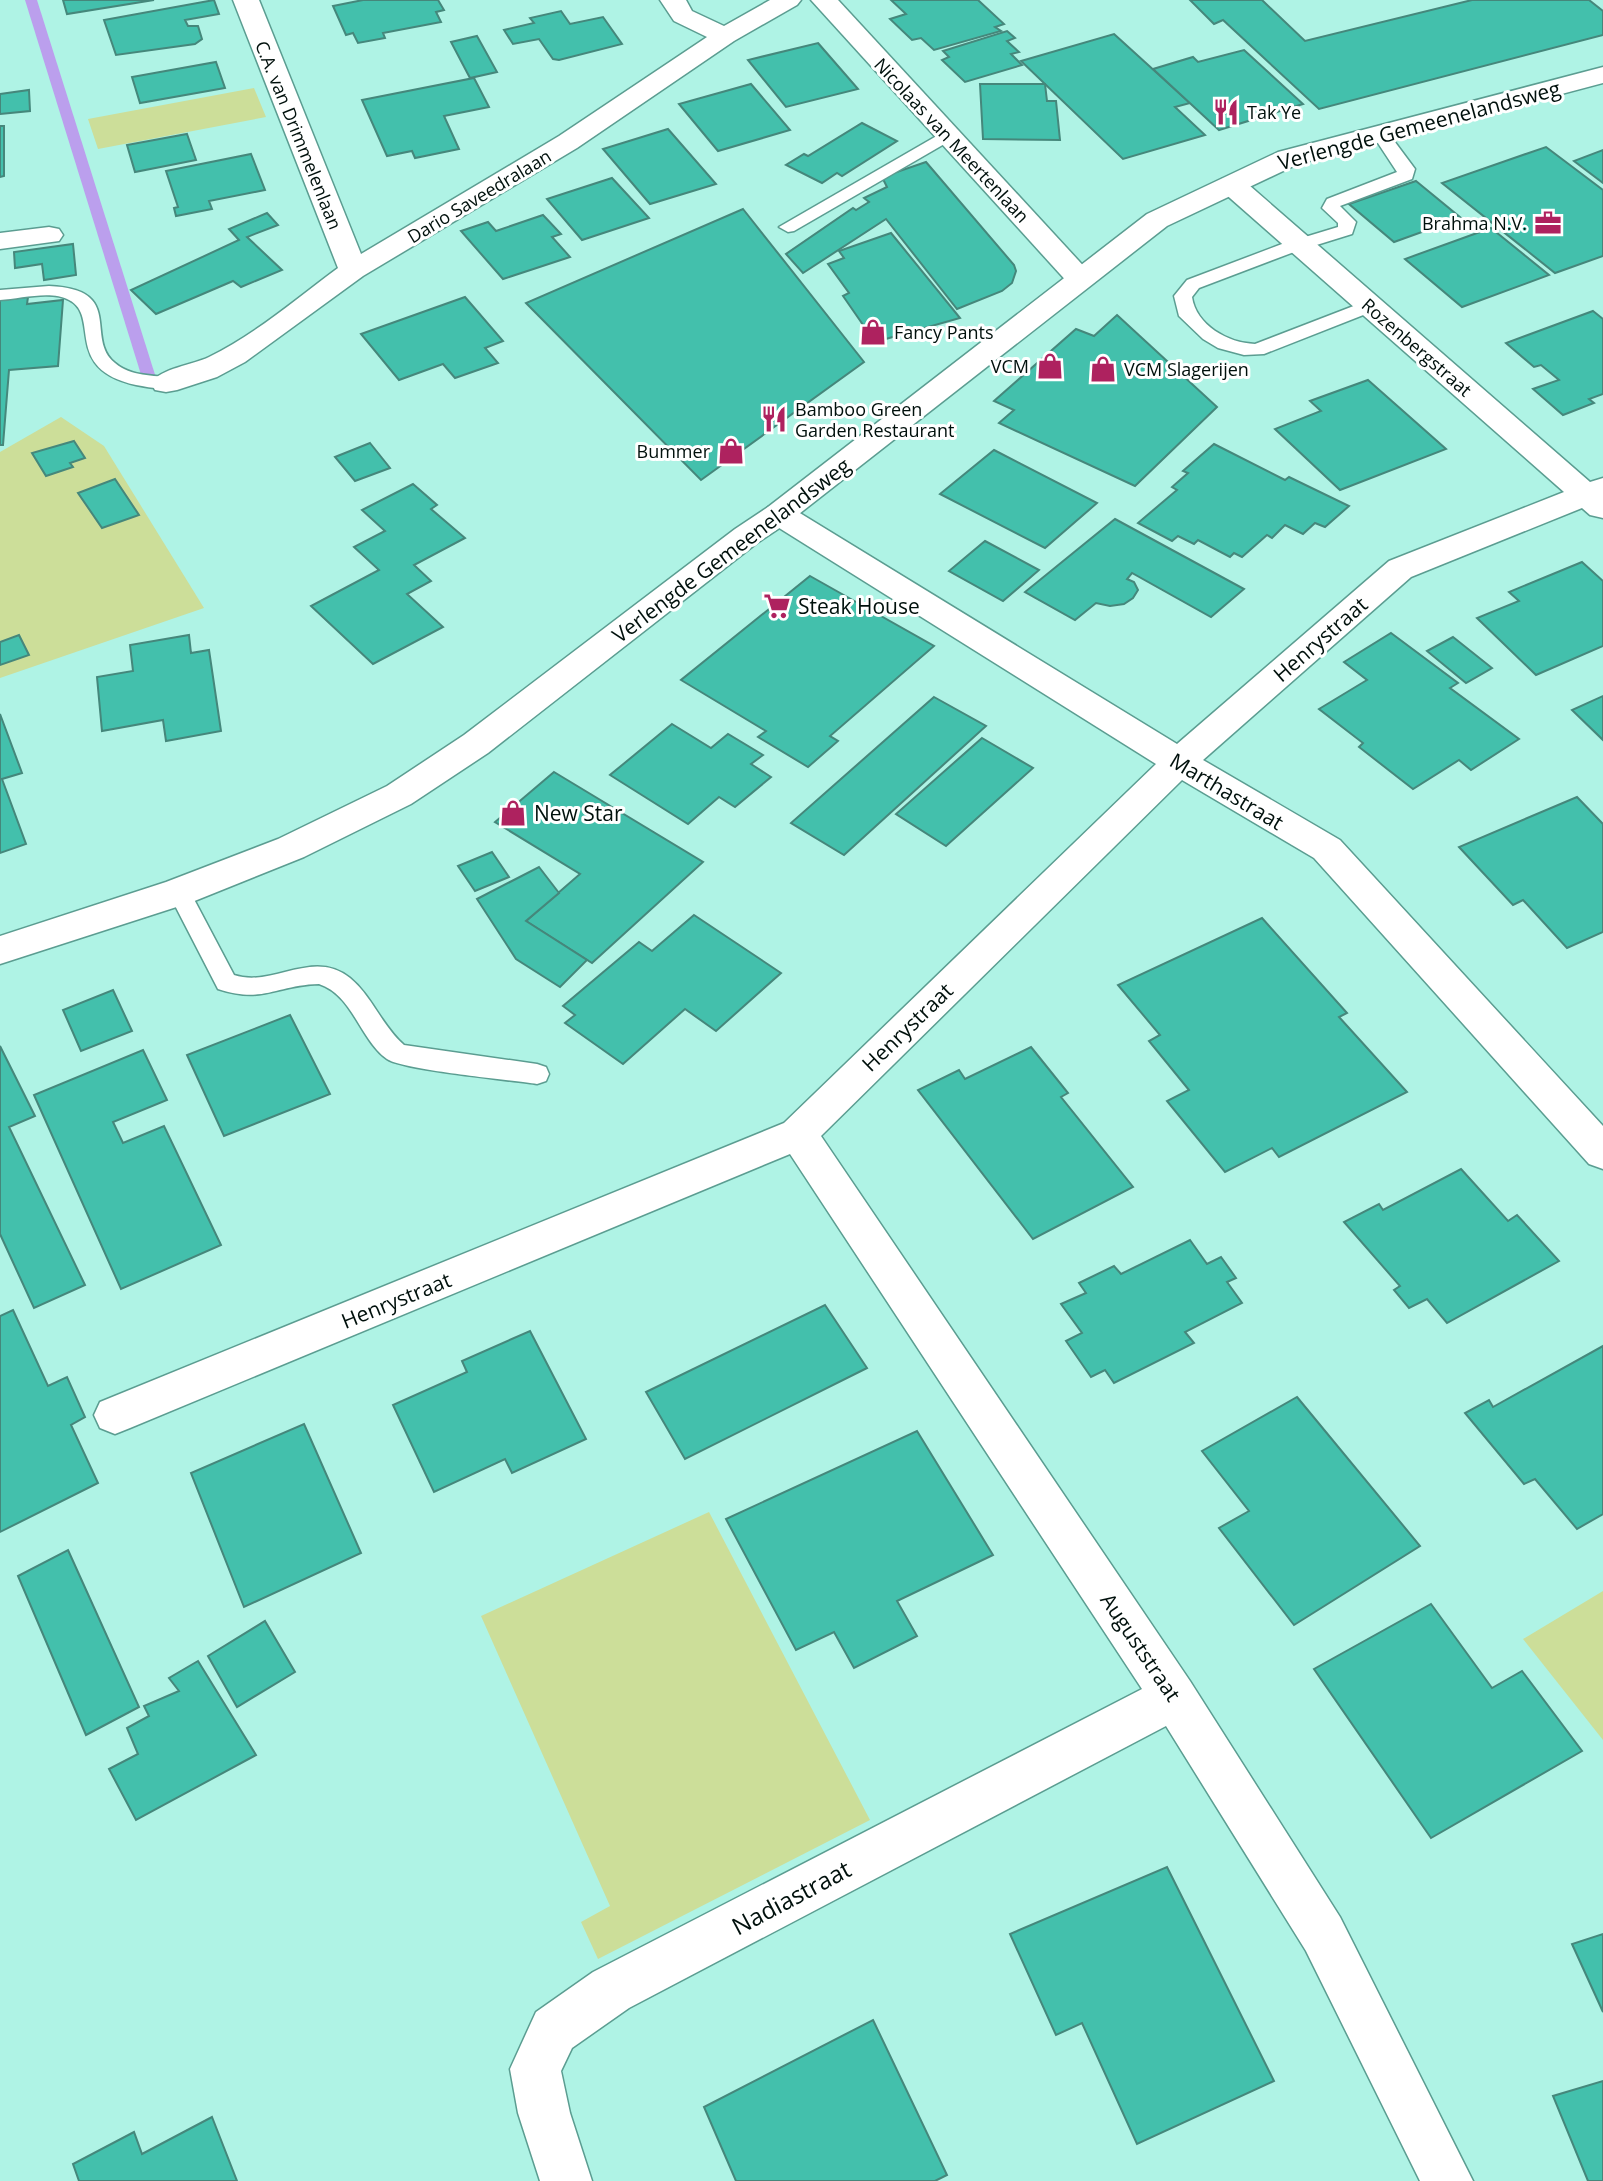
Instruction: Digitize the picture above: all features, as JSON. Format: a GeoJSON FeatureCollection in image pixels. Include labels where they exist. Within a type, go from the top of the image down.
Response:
{"type":"FeatureCollection","features":[{"type":"Feature","properties":{"kind":"street","name":"C.A. van Drimmelenlaan"},"geometry":{"type":"LineString","coordinates":[[246,0],[353,270]]}},
{"type":"Feature","properties":{"kind":"street"},"geometry":{"type":"LineString","coordinates":[[673,0],[683,16],[725,36]]}},
{"type":"Feature","properties":{"kind":"street","name":"Dario Saveedralaan"},"geometry":{"type":"LineString","coordinates":[[166,383],[207,370],[235,356],[353,270],[569,142],[725,36],[788,0]]}},
{"type":"Feature","properties":{"kind":"street","name":"Nicolaas van Meertenlaan"},"geometry":{"type":"LineString","coordinates":[[824,0],[1080,279]]}},
{"type":"Feature","properties":{"kind":"street","name":"Verlengde Gemeenelandsweg"},"geometry":{"type":"LineString","coordinates":[[0,950],[179,892],[291,849],[399,795],[476,744],[746,536],[779,514],[1157,220],[1288,158],[1603,75]]}},
{"type":"Feature","properties":{"kind":"street","name":"Rozenbergstraat"},"geometry":{"type":"LineString","coordinates":[[1231,185],[1597,497]]}},
{"type":"Feature","properties":{"kind":"street"},"geometry":{"type":"LineString","coordinates":[[0,241],[49,235]]}},
{"type":"Feature","properties":{"kind":"street","name":"Henrystraat"},"geometry":{"type":"LineString","coordinates":[[115,1415],[798,1134],[1179,762],[1400,569],[1597,497]]}},
{"type":"Feature","properties":{"kind":"street","name":"Marthastraat"},"geometry":{"type":"LineString","coordinates":[[779,514],[1179,762],[1327,849],[1603,1153]]}},
{"type":"Feature","properties":{"kind":"street","name":"Auguststraat"},"geometry":{"type":"LineString","coordinates":[[798,1134],[1174,1697],[1323,1934],[1447,2181]]}},
{"type":"Feature","properties":{"kind":"street","name":"Nadiastraat"},"geometry":{"type":"LineString","coordinates":[[566,2181],[544,2113],[535,2068],[554,2030],[611,1990],[1174,1697]]}},
{"type":"Feature","properties":{"kind":"lane"},"geometry":{"type":"LineString","coordinates":[[1370,306],[1257,350],[1239,350],[1224,346],[1185,312],[1183,296],[1193,284],[1299,244],[1346,230],[1347,222],[1331,208],[1333,203],[1406,175],[1406,169],[1380,134]]}},
{"type":"Feature","properties":{"kind":"lane"},"geometry":{"type":"LineString","coordinates":[[788,227],[947,135]]}},
{"type":"Feature","properties":{"kind":"lane"},"geometry":{"type":"LineString","coordinates":[[0,295],[54,292],[77,297],[87,308],[100,360],[115,371],[132,378],[166,383]]}},
{"type":"Feature","properties":{"kind":"lane"},"geometry":{"type":"LineString","coordinates":[[179,892],[226,982],[237,988],[318,974],[331,977],[342,985],[387,1047],[398,1054],[537,1074]]}},
{"type":"Feature","properties":{"kind":"green space"},"geometry":{"type":"Polygon","coordinates":[[[254,88],[266,117],[98,149],[88,119],[254,88]]]}},
{"type":"Feature","properties":{"kind":"green space"},"geometry":{"type":"Polygon","coordinates":[[[61,417],[104,446],[204,608],[0,678],[0,452],[61,417]]]}},
{"type":"Feature","properties":{"kind":"green space"},"geometry":{"type":"Polygon","coordinates":[[[709,1512],[870,1820],[598,1959],[581,1922],[610,1906],[481,1616],[709,1512]]]}},
{"type":"Feature","properties":{"kind":"green space"},"geometry":{"type":"Polygon","coordinates":[[[1603,1591],[1603,1740],[1523,1639],[1603,1591]]]}},
{"type":"Feature","properties":{"kind":"building"},"geometry":{"type":"Polygon","coordinates":[[[63,0],[154,0],[67,14],[63,0]]]}},
{"type":"Feature","properties":{"kind":"building"},"geometry":{"type":"Polygon","coordinates":[[[214,0],[219,14],[185,20],[188,26],[198,26],[202,39],[195,44],[116,55],[104,20],[214,0]]]}},
{"type":"Feature","properties":{"kind":"building"},"geometry":{"type":"Polygon","coordinates":[[[363,0],[438,0],[444,10],[436,12],[441,22],[383,33],[385,38],[358,43],[353,33],[346,35],[333,6],[363,0]]]}},
{"type":"Feature","properties":{"kind":"building"},"geometry":{"type":"Polygon","coordinates":[[[891,0],[978,0],[1004,24],[995,27],[1001,31],[934,50],[921,38],[912,40],[890,19],[906,14],[891,0]]]}},
{"type":"Feature","properties":{"kind":"building"},"geometry":{"type":"Polygon","coordinates":[[[1190,0],[1262,0],[1305,41],[1472,0],[1589,0],[1603,11],[1603,35],[1319,109],[1223,20],[1214,24],[1190,0]]]}},
{"type":"Feature","properties":{"kind":"building"},"geometry":{"type":"Polygon","coordinates":[[[561,11],[570,24],[603,17],[622,44],[559,60],[553,59],[539,39],[513,44],[504,30],[534,23],[530,18],[561,11]]]}},
{"type":"Feature","properties":{"kind":"building"},"geometry":{"type":"Polygon","coordinates":[[[1007,31],[1015,38],[1007,41],[1019,52],[1011,54],[1022,65],[965,82],[942,60],[949,57],[943,51],[1007,31]]]}},
{"type":"Feature","properties":{"kind":"building"},"geometry":{"type":"Polygon","coordinates":[[[1114,34],[1190,103],[1175,107],[1205,135],[1123,159],[1021,61],[1114,34]]]}},
{"type":"Feature","properties":{"kind":"building"},"geometry":{"type":"Polygon","coordinates":[[[477,36],[497,72],[470,78],[451,42],[477,36]]]}},
{"type":"Feature","properties":{"kind":"building"},"geometry":{"type":"Polygon","coordinates":[[[818,43],[858,89],[786,107],[748,60],[818,43]]]}},
{"type":"Feature","properties":{"kind":"building"},"geometry":{"type":"Polygon","coordinates":[[[1244,50],[1303,104],[1219,130],[1153,69],[1193,57],[1198,62],[1244,50]]]}},
{"type":"Feature","properties":{"kind":"building"},"geometry":{"type":"Polygon","coordinates":[[[216,62],[225,88],[140,103],[132,77],[216,62]]]}},
{"type":"Feature","properties":{"kind":"building"},"geometry":{"type":"Polygon","coordinates":[[[474,78],[489,107],[444,116],[459,149],[415,158],[412,151],[387,156],[362,100],[474,78]]]}},
{"type":"Feature","properties":{"kind":"building"},"geometry":{"type":"Polygon","coordinates":[[[751,84],[790,130],[718,151],[679,104],[751,84]]]}},
{"type":"Feature","properties":{"kind":"building"},"geometry":{"type":"Polygon","coordinates":[[[980,84],[1045,84],[1047,101],[1056,101],[1060,140],[983,139],[980,84]]]}},
{"type":"Feature","properties":{"kind":"building"},"geometry":{"type":"Polygon","coordinates":[[[29,90],[30,111],[0,114],[0,94],[29,90]]]}},
{"type":"Feature","properties":{"kind":"building"},"geometry":{"type":"Polygon","coordinates":[[[862,123],[897,141],[842,176],[837,173],[822,183],[786,165],[804,154],[808,156],[862,123]]]}},
{"type":"Feature","properties":{"kind":"building"},"geometry":{"type":"Polygon","coordinates":[[[0,126],[4,126],[4,176],[0,177],[0,126]]]}},
{"type":"Feature","properties":{"kind":"building"},"geometry":{"type":"Polygon","coordinates":[[[668,129],[716,184],[650,204],[603,149],[668,129]]]}},
{"type":"Feature","properties":{"kind":"building"},"geometry":{"type":"Polygon","coordinates":[[[187,134],[196,160],[135,172],[127,145],[187,134]]]}},
{"type":"Feature","properties":{"kind":"building","name":"Brahma N.V."},"geometry":{"type":"Polygon","coordinates":[[[1546,147],[1603,190],[1603,256],[1555,273],[1442,183],[1546,147]]]}},
{"type":"Feature","properties":{"kind":"building"},"geometry":{"type":"Polygon","coordinates":[[[1603,150],[1603,183],[1574,161],[1603,150]]]}},
{"type":"Feature","properties":{"kind":"building"},"geometry":{"type":"Polygon","coordinates":[[[251,154],[265,190],[209,201],[212,209],[176,216],[174,208],[178,207],[166,171],[251,154]]]}},
{"type":"Feature","properties":{"kind":"building"},"geometry":{"type":"Polygon","coordinates":[[[926,162],[1014,265],[1016,271],[1012,283],[1002,291],[957,309],[886,219],[803,273],[786,254],[853,208],[856,210],[869,202],[864,198],[887,187],[882,177],[926,162]]]}},
{"type":"Feature","properties":{"kind":"building"},"geometry":{"type":"Polygon","coordinates":[[[612,178],[649,218],[582,240],[547,199],[612,178]]]}},
{"type":"Feature","properties":{"kind":"building"},"geometry":{"type":"Polygon","coordinates":[[[1416,181],[1461,218],[1394,242],[1349,204],[1416,181]]]}},
{"type":"Feature","properties":{"kind":"building"},"geometry":{"type":"Polygon","coordinates":[[[743,209],[864,362],[701,480],[526,303],[743,209]]]}},
{"type":"Feature","properties":{"kind":"building"},"geometry":{"type":"Polygon","coordinates":[[[267,213],[278,225],[247,237],[282,270],[241,287],[233,281],[156,314],[131,290],[239,240],[229,229],[267,213]]]}},
{"type":"Feature","properties":{"kind":"building"},"geometry":{"type":"Polygon","coordinates":[[[543,215],[561,234],[552,237],[570,257],[503,279],[461,231],[488,222],[496,231],[543,215]]]}},
{"type":"Feature","properties":{"kind":"building"},"geometry":{"type":"Polygon","coordinates":[[[1491,228],[1549,275],[1462,307],[1405,259],[1491,228]]]}},
{"type":"Feature","properties":{"kind":"building"},"geometry":{"type":"Polygon","coordinates":[[[891,233],[960,318],[875,342],[843,296],[849,293],[828,264],[844,258],[839,251],[891,233]]]}},
{"type":"Feature","properties":{"kind":"building"},"geometry":{"type":"Polygon","coordinates":[[[73,244],[76,275],[44,280],[42,264],[15,268],[14,252],[73,244]]]}},
{"type":"Feature","properties":{"kind":"building"},"geometry":{"type":"Polygon","coordinates":[[[28,297],[27,304],[63,300],[58,366],[9,370],[3,445],[0,445],[0,300],[28,297]]]}},
{"type":"Feature","properties":{"kind":"building"},"geometry":{"type":"Polygon","coordinates":[[[465,297],[503,341],[485,348],[498,363],[455,378],[443,364],[399,380],[361,334],[465,297]]]}},
{"type":"Feature","properties":{"kind":"building"},"geometry":{"type":"Polygon","coordinates":[[[1593,311],[1603,319],[1603,394],[1589,399],[1594,403],[1563,415],[1533,389],[1559,380],[1541,365],[1534,367],[1506,343],[1593,311]]]}},
{"type":"Feature","properties":{"kind":"building","name":"VCM Slagerijen"},"geometry":{"type":"Polygon","coordinates":[[[1117,315],[1217,407],[1135,486],[999,423],[1014,410],[994,401],[1076,329],[1094,336],[1117,315]]]}},
{"type":"Feature","properties":{"kind":"building"},"geometry":{"type":"Polygon","coordinates":[[[1368,380],[1446,449],[1340,490],[1275,429],[1321,411],[1310,401],[1368,380]]]}},
{"type":"Feature","properties":{"kind":"building"},"geometry":{"type":"Polygon","coordinates":[[[74,441],[85,458],[70,463],[73,467],[46,476],[32,453],[74,441]]]}},
{"type":"Feature","properties":{"kind":"building"},"geometry":{"type":"Polygon","coordinates":[[[370,443],[390,468],[355,481],[335,457],[370,443]]]}},
{"type":"Feature","properties":{"kind":"building"},"geometry":{"type":"Polygon","coordinates":[[[1214,444],[1285,480],[1289,477],[1349,506],[1325,527],[1315,523],[1303,534],[1285,525],[1272,538],[1267,535],[1242,557],[1234,553],[1230,557],[1198,540],[1194,544],[1178,536],[1172,541],[1138,523],[1177,490],[1172,487],[1188,473],[1183,471],[1214,444]]]}},
{"type":"Feature","properties":{"kind":"building"},"geometry":{"type":"Polygon","coordinates":[[[994,450],[1097,503],[1045,548],[940,494],[994,450]]]}},
{"type":"Feature","properties":{"kind":"building"},"geometry":{"type":"Polygon","coordinates":[[[115,479],[139,515],[102,528],[78,493],[115,479]]]}},
{"type":"Feature","properties":{"kind":"building"},"geometry":{"type":"Polygon","coordinates":[[[413,484],[437,505],[431,509],[465,538],[414,565],[431,581],[407,594],[443,627],[373,664],[311,606],[379,570],[354,547],[385,531],[362,510],[413,484]]]}},
{"type":"Feature","properties":{"kind":"building"},"geometry":{"type":"Polygon","coordinates":[[[1115,519],[1244,589],[1211,617],[1132,573],[1127,579],[1134,582],[1138,590],[1133,598],[1124,604],[1110,606],[1096,603],[1075,620],[1025,592],[1115,519]]]}},
{"type":"Feature","properties":{"kind":"building"},"geometry":{"type":"Polygon","coordinates":[[[985,541],[1039,570],[1003,601],[949,571],[985,541]]]}},
{"type":"Feature","properties":{"kind":"building"},"geometry":{"type":"Polygon","coordinates":[[[1582,562],[1603,581],[1603,646],[1536,675],[1477,618],[1519,601],[1509,592],[1582,562]]]}},
{"type":"Feature","properties":{"kind":"building"},"geometry":{"type":"Polygon","coordinates":[[[810,576],[934,646],[830,736],[838,741],[808,767],[758,737],[766,731],[681,680],[810,576]]]}},
{"type":"Feature","properties":{"kind":"building"},"geometry":{"type":"Polygon","coordinates":[[[1391,633],[1458,683],[1450,688],[1519,739],[1471,770],[1459,760],[1413,789],[1359,747],[1363,743],[1319,709],[1367,680],[1344,662],[1391,633]]]}},
{"type":"Feature","properties":{"kind":"building"},"geometry":{"type":"Polygon","coordinates":[[[19,635],[29,655],[0,665],[0,642],[19,635]]]}},
{"type":"Feature","properties":{"kind":"building"},"geometry":{"type":"Polygon","coordinates":[[[189,635],[191,653],[209,650],[221,731],[166,741],[163,720],[102,731],[97,677],[133,671],[130,645],[189,635]]]}},
{"type":"Feature","properties":{"kind":"building"},"geometry":{"type":"Polygon","coordinates":[[[1453,637],[1492,668],[1466,683],[1427,651],[1453,637]]]}},
{"type":"Feature","properties":{"kind":"building"},"geometry":{"type":"Polygon","coordinates":[[[1603,696],[1603,740],[1572,710],[1603,696]]]}},
{"type":"Feature","properties":{"kind":"building"},"geometry":{"type":"Polygon","coordinates":[[[934,697],[986,726],[844,855],[791,823],[934,697]]]}},
{"type":"Feature","properties":{"kind":"building"},"geometry":{"type":"Polygon","coordinates":[[[0,714],[22,773],[2,779],[26,844],[0,853],[0,714]]]}},
{"type":"Feature","properties":{"kind":"building"},"geometry":{"type":"Polygon","coordinates":[[[672,724],[711,748],[728,734],[763,755],[751,764],[771,777],[735,807],[719,797],[688,824],[610,775],[672,724]]]}},
{"type":"Feature","properties":{"kind":"building"},"geometry":{"type":"Polygon","coordinates":[[[982,738],[1033,768],[946,846],[896,814],[982,738]]]}},
{"type":"Feature","properties":{"kind":"building"},"geometry":{"type":"Polygon","coordinates":[[[554,772],[703,862],[592,963],[526,921],[580,874],[495,822],[554,772]]]}},
{"type":"Feature","properties":{"kind":"building"},"geometry":{"type":"Polygon","coordinates":[[[1577,797],[1603,824],[1603,932],[1567,948],[1523,900],[1513,905],[1459,847],[1577,797]]]}},
{"type":"Feature","properties":{"kind":"building"},"geometry":{"type":"Polygon","coordinates":[[[492,852],[509,877],[475,891],[458,866],[492,852]]]}},
{"type":"Feature","properties":{"kind":"building"},"geometry":{"type":"Polygon","coordinates":[[[539,867],[559,893],[526,921],[587,960],[560,987],[516,959],[477,899],[539,867]]]}},
{"type":"Feature","properties":{"kind":"building"},"geometry":{"type":"Polygon","coordinates":[[[694,915],[781,973],[716,1031],[685,1009],[623,1064],[565,1023],[575,1015],[563,1006],[639,942],[652,951],[694,915]]]}},
{"type":"Feature","properties":{"kind":"building"},"geometry":{"type":"Polygon","coordinates":[[[1262,918],[1347,1013],[1339,1017],[1407,1092],[1279,1157],[1272,1148],[1225,1172],[1167,1101],[1189,1090],[1149,1041],[1160,1035],[1118,985],[1262,918]]]}},
{"type":"Feature","properties":{"kind":"building"},"geometry":{"type":"Polygon","coordinates":[[[113,990],[132,1031],[81,1051],[63,1010],[113,990]]]}},
{"type":"Feature","properties":{"kind":"building"},"geometry":{"type":"Polygon","coordinates":[[[290,1015],[330,1094],[224,1136],[187,1055],[290,1015]]]}},
{"type":"Feature","properties":{"kind":"building"},"geometry":{"type":"Polygon","coordinates":[[[0,1046],[35,1116],[9,1127],[85,1285],[34,1308],[0,1234],[0,1046]]]}},
{"type":"Feature","properties":{"kind":"building"},"geometry":{"type":"Polygon","coordinates":[[[1031,1047],[1068,1093],[1061,1097],[1133,1187],[1033,1239],[918,1090],[959,1070],[965,1079],[1031,1047]]]}},
{"type":"Feature","properties":{"kind":"building"},"geometry":{"type":"Polygon","coordinates":[[[143,1050],[167,1100],[113,1122],[123,1143],[164,1126],[221,1245],[121,1289],[34,1095],[143,1050]]]}},
{"type":"Feature","properties":{"kind":"building"},"geometry":{"type":"Polygon","coordinates":[[[1461,1169],[1508,1221],[1517,1215],[1559,1261],[1447,1323],[1427,1299],[1409,1308],[1394,1290],[1400,1286],[1344,1222],[1379,1204],[1383,1210],[1461,1169]]]}},
{"type":"Feature","properties":{"kind":"building"},"geometry":{"type":"Polygon","coordinates":[[[1190,1240],[1207,1264],[1221,1257],[1236,1278],[1227,1282],[1242,1303],[1185,1332],[1194,1343],[1114,1383],[1105,1370],[1091,1377],[1066,1341],[1082,1333],[1061,1304],[1086,1293],[1079,1283],[1114,1266],[1121,1274],[1190,1240]]]}},
{"type":"Feature","properties":{"kind":"building"},"geometry":{"type":"Polygon","coordinates":[[[825,1305],[867,1368],[685,1459],[646,1392],[825,1305]]]}},
{"type":"Feature","properties":{"kind":"building"},"geometry":{"type":"Polygon","coordinates":[[[13,1310],[48,1386],[67,1377],[85,1417],[71,1425],[98,1483],[0,1532],[0,1316],[13,1310]]]}},
{"type":"Feature","properties":{"kind":"building"},"geometry":{"type":"Polygon","coordinates":[[[530,1331],[586,1439],[512,1473],[505,1459],[434,1492],[393,1405],[467,1372],[462,1361],[530,1331]]]}},
{"type":"Feature","properties":{"kind":"building"},"geometry":{"type":"Polygon","coordinates":[[[1603,1346],[1603,1514],[1577,1529],[1535,1479],[1524,1484],[1465,1413],[1489,1400],[1493,1407],[1603,1346]]]}},
{"type":"Feature","properties":{"kind":"building"},"geometry":{"type":"Polygon","coordinates":[[[1297,1397],[1420,1546],[1294,1625],[1219,1528],[1249,1511],[1202,1451],[1297,1397]]]}},
{"type":"Feature","properties":{"kind":"building"},"geometry":{"type":"Polygon","coordinates":[[[304,1424],[361,1553],[244,1607],[191,1473],[304,1424]]]}},
{"type":"Feature","properties":{"kind":"building"},"geometry":{"type":"Polygon","coordinates":[[[917,1431],[993,1555],[897,1601],[917,1636],[854,1668],[834,1632],[796,1650],[726,1519],[917,1431]]]}},
{"type":"Feature","properties":{"kind":"building"},"geometry":{"type":"Polygon","coordinates":[[[68,1550],[139,1707],[86,1735],[18,1576],[68,1550]]]}},
{"type":"Feature","properties":{"kind":"building"},"geometry":{"type":"Polygon","coordinates":[[[1431,1604],[1492,1688],[1522,1671],[1582,1751],[1431,1838],[1314,1669],[1431,1604]]]}},
{"type":"Feature","properties":{"kind":"building"},"geometry":{"type":"Polygon","coordinates":[[[265,1621],[295,1672],[237,1707],[208,1656],[265,1621]]]}},
{"type":"Feature","properties":{"kind":"building"},"geometry":{"type":"Polygon","coordinates":[[[198,1661],[256,1755],[136,1820],[109,1769],[138,1754],[127,1728],[149,1716],[144,1706],[179,1691],[169,1678],[198,1661]]]}},
{"type":"Feature","properties":{"kind":"building"},"geometry":{"type":"Polygon","coordinates":[[[1167,1867],[1274,2081],[1137,2144],[1082,2023],[1056,2035],[1010,1934],[1167,1867]]]}},
{"type":"Feature","properties":{"kind":"building"},"geometry":{"type":"Polygon","coordinates":[[[1603,1934],[1603,2012],[1572,1944],[1603,1934]]]}},
{"type":"Feature","properties":{"kind":"building"},"geometry":{"type":"Polygon","coordinates":[[[873,2020],[947,2175],[935,2181],[736,2181],[704,2107],[873,2020]]]}},
{"type":"Feature","properties":{"kind":"building"},"geometry":{"type":"Polygon","coordinates":[[[1603,2081],[1603,2181],[1588,2181],[1553,2096],[1603,2081]]]}},
{"type":"Feature","properties":{"kind":"building"},"geometry":{"type":"Polygon","coordinates":[[[212,2117],[237,2181],[79,2181],[73,2164],[134,2132],[142,2154],[212,2117]]]}},
{"type":"Feature","properties":{"kind":"waterway"},"geometry":{"type":"LineString","coordinates":[[31,0],[150,381]]}},
{"type":"Feature","properties":{"kind":"place","name":"Tak Ye"},"geometry":{"type":"Point","coordinates":[1226,112]}},
{"type":"Feature","properties":{"kind":"place","name":"Brahma N.V."},"geometry":{"type":"Point","coordinates":[1548,223]}},
{"type":"Feature","properties":{"kind":"place","name":"Fancy Pants"},"geometry":{"type":"Point","coordinates":[873,332]}},
{"type":"Feature","properties":{"kind":"place","name":"VCM"},"geometry":{"type":"Point","coordinates":[1050,366]}},
{"type":"Feature","properties":{"kind":"place","name":"VCM Slagerijen"},"geometry":{"type":"Point","coordinates":[1103,369]}},
{"type":"Feature","properties":{"kind":"place","name":"Bamboo Green Garden Restaurant"},"geometry":{"type":"Point","coordinates":[774,419]}},
{"type":"Feature","properties":{"kind":"place","name":"Bummer"},"geometry":{"type":"Point","coordinates":[731,451]}},
{"type":"Feature","properties":{"kind":"place","name":"Steak House"},"geometry":{"type":"Point","coordinates":[777,606]}},
{"type":"Feature","properties":{"kind":"place","name":"New Star"},"geometry":{"type":"Point","coordinates":[513,813]}}]}
